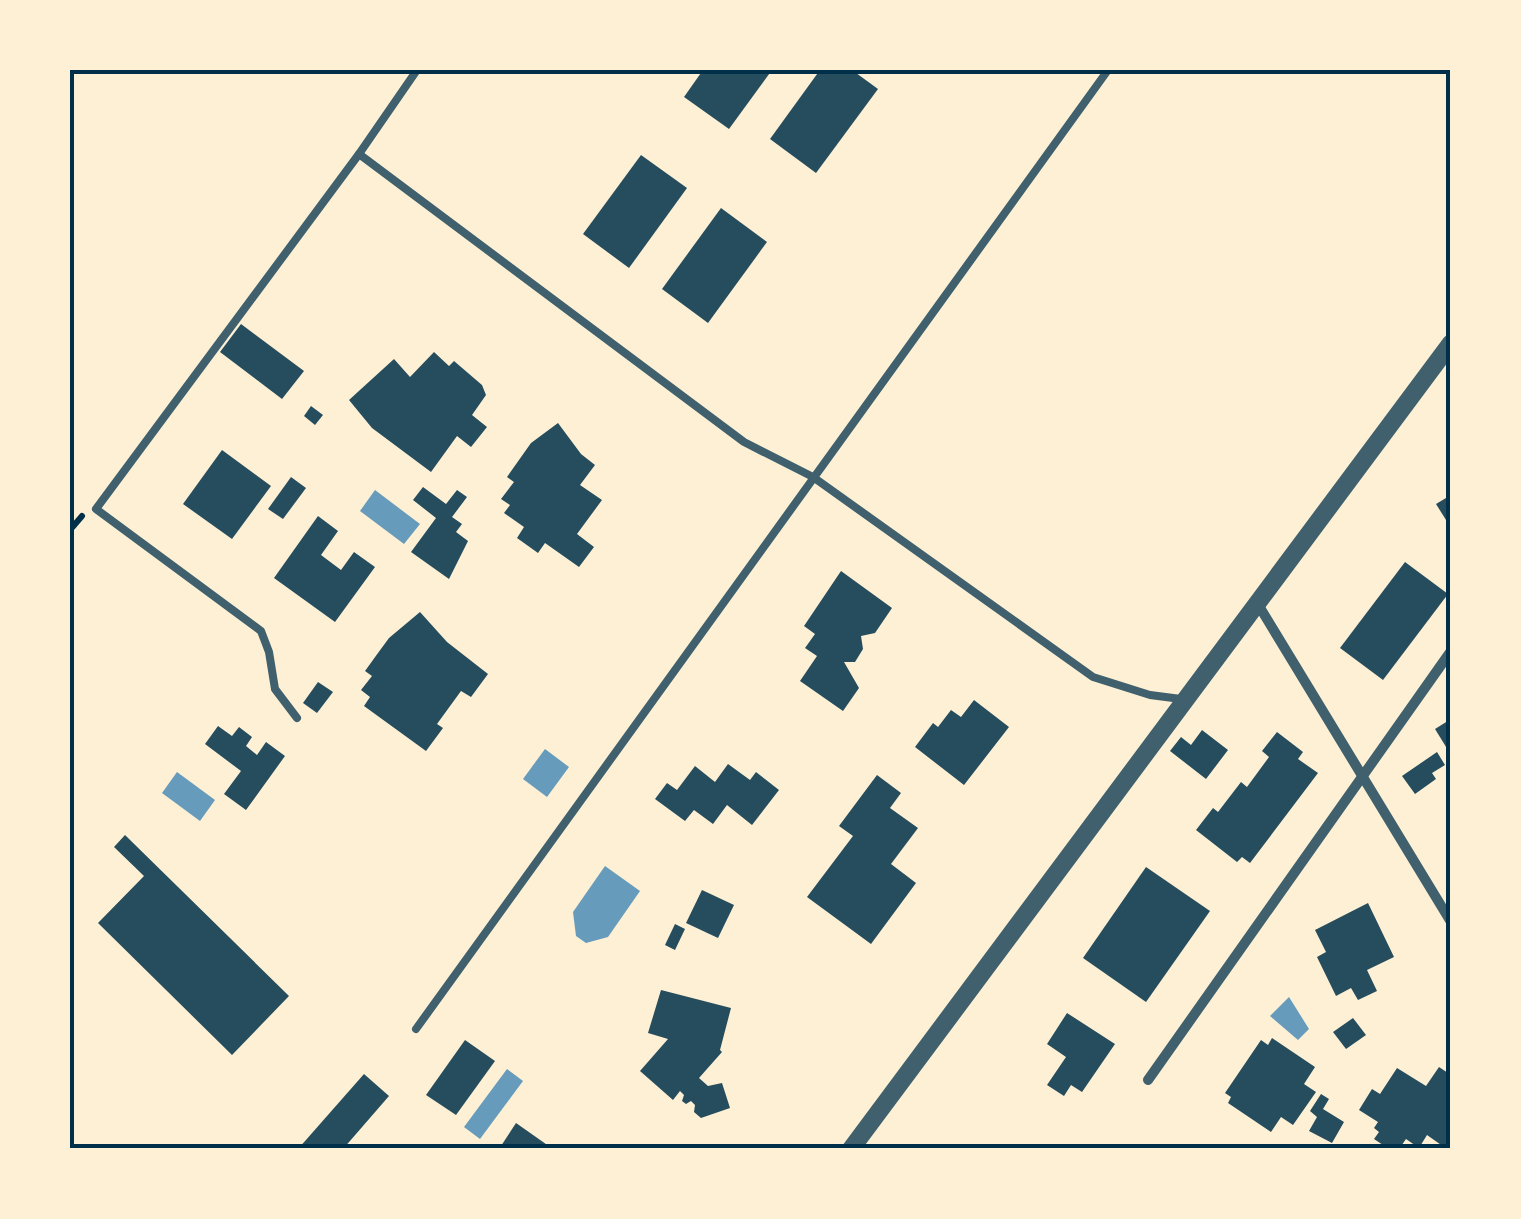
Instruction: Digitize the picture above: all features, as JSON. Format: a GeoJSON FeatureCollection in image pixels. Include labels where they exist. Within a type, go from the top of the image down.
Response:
{"type":"FeatureCollection","features":[{"type":"Feature","properties":{"kind":"street"},"geometry":{"type":"LineString","coordinates":[[852,1149],[1451,343]]}},
{"type":"Feature","properties":{"kind":"street"},"geometry":{"type":"LineString","coordinates":[[1258,606],[1451,922]]}},
{"type":"Feature","properties":{"kind":"street"},"geometry":{"type":"LineString","coordinates":[[1148,1080],[1451,651]]}},
{"type":"Feature","properties":{"kind":"lane"},"geometry":{"type":"LineString","coordinates":[[297,718],[275,690],[261,631],[96,509],[418,70]]}},
{"type":"Feature","properties":{"kind":"lane"},"geometry":{"type":"LineString","coordinates":[[416,1029],[1108,70]]}},
{"type":"Feature","properties":{"kind":"lane"},"geometry":{"type":"LineString","coordinates":[[359,154],[744,442],[813,477],[1092,676],[1150,695],[1186,700]]}},
{"type":"Feature","properties":{"kind":"water"},"geometry":{"type":"Polygon","coordinates":[[[375,490],[420,524],[404,544],[360,511],[375,490]]]}},
{"type":"Feature","properties":{"kind":"water"},"geometry":{"type":"Polygon","coordinates":[[[545,749],[569,767],[547,797],[523,779],[545,749]]]}},
{"type":"Feature","properties":{"kind":"water"},"geometry":{"type":"Polygon","coordinates":[[[177,772],[215,800],[200,821],[162,793],[177,772]]]}},
{"type":"Feature","properties":{"kind":"water"},"geometry":{"type":"Polygon","coordinates":[[[605,866],[640,891],[608,937],[586,943],[576,936],[573,912],[605,866]]]}},
{"type":"Feature","properties":{"kind":"water"},"geometry":{"type":"Polygon","coordinates":[[[1289,997],[1309,1029],[1298,1040],[1270,1016],[1289,997]]]}},
{"type":"Feature","properties":{"kind":"water"},"geometry":{"type":"Polygon","coordinates":[[[507,1069],[523,1081],[480,1139],[464,1127],[507,1069]]]}},
{"type":"Feature","properties":{"kind":"building"},"geometry":{"type":"Polygon","coordinates":[[[703,70],[772,70],[729,129],[684,97],[703,70]]]}},
{"type":"Feature","properties":{"kind":"building"},"geometry":{"type":"Polygon","coordinates":[[[820,70],[852,70],[878,89],[816,173],[770,139],[820,70]]]}},
{"type":"Feature","properties":{"kind":"building"},"geometry":{"type":"Polygon","coordinates":[[[641,155],[687,188],[629,268],[583,234],[641,155]]]}},
{"type":"Feature","properties":{"kind":"building"},"geometry":{"type":"Polygon","coordinates":[[[721,208],[767,242],[708,323],[662,289],[721,208]]]}},
{"type":"Feature","properties":{"kind":"building"},"geometry":{"type":"Polygon","coordinates":[[[241,324],[304,371],[282,399],[220,352],[241,324]]]}},
{"type":"Feature","properties":{"kind":"building"},"geometry":{"type":"Polygon","coordinates":[[[434,352],[449,366],[454,361],[482,385],[486,395],[472,415],[487,427],[471,447],[457,436],[431,472],[372,428],[349,400],[394,359],[410,377],[434,352]]]}},
{"type":"Feature","properties":{"kind":"building"},"geometry":{"type":"Polygon","coordinates":[[[311,406],[323,415],[315,425],[304,416],[311,406]]]}},
{"type":"Feature","properties":{"kind":"building"},"geometry":{"type":"Polygon","coordinates":[[[558,423],[581,454],[595,465],[580,485],[602,500],[577,534],[594,547],[579,567],[545,543],[538,553],[517,538],[524,527],[504,513],[510,505],[501,499],[514,482],[507,477],[531,443],[558,423]]]}},
{"type":"Feature","properties":{"kind":"building"},"geometry":{"type":"Polygon","coordinates":[[[222,450],[271,486],[232,539],[183,504],[222,450]]]}},
{"type":"Feature","properties":{"kind":"building"},"geometry":{"type":"Polygon","coordinates":[[[291,477],[306,488],[283,519],[268,509],[291,477]]]}},
{"type":"Feature","properties":{"kind":"building"},"geometry":{"type":"Polygon","coordinates":[[[423,487],[446,504],[457,490],[467,497],[452,517],[462,524],[456,532],[468,541],[449,579],[411,552],[436,518],[413,500],[423,487]]]}},
{"type":"Feature","properties":{"kind":"building"},"geometry":{"type":"Polygon","coordinates":[[[1451,495],[1451,528],[1436,504],[1451,495]]]}},
{"type":"Feature","properties":{"kind":"building"},"geometry":{"type":"Polygon","coordinates":[[[318,516],[338,531],[321,555],[341,570],[354,552],[375,567],[335,622],[274,578],[318,516]]]}},
{"type":"Feature","properties":{"kind":"building"},"geometry":{"type":"Polygon","coordinates":[[[1405,562],[1448,594],[1383,680],[1340,648],[1405,562]]]}},
{"type":"Feature","properties":{"kind":"building"},"geometry":{"type":"Polygon","coordinates":[[[841,571],[892,608],[875,633],[861,636],[863,649],[855,662],[844,662],[859,688],[843,711],[800,681],[817,656],[805,648],[815,634],[804,626],[841,571]]]}},
{"type":"Feature","properties":{"kind":"building"},"geometry":{"type":"Polygon","coordinates":[[[420,612],[447,642],[488,674],[471,697],[461,691],[437,724],[443,728],[426,751],[364,706],[370,697],[361,690],[372,676],[365,671],[389,638],[420,612]]]}},
{"type":"Feature","properties":{"kind":"building"},"geometry":{"type":"Polygon","coordinates":[[[318,682],[333,692],[317,713],[303,703],[318,682]]]}},
{"type":"Feature","properties":{"kind":"building"},"geometry":{"type":"Polygon","coordinates":[[[974,700],[1009,727],[964,785],[915,747],[933,723],[938,727],[951,710],[961,717],[974,700]]]}},
{"type":"Feature","properties":{"kind":"building"},"geometry":{"type":"Polygon","coordinates":[[[1451,719],[1451,755],[1435,729],[1451,719]]]}},
{"type":"Feature","properties":{"kind":"building"},"geometry":{"type":"Polygon","coordinates":[[[218,726],[232,736],[239,727],[252,737],[246,746],[257,755],[266,742],[285,756],[246,810],[224,794],[241,771],[205,744],[218,726]]]}},
{"type":"Feature","properties":{"kind":"building"},"geometry":{"type":"Polygon","coordinates":[[[1202,730],[1228,750],[1206,779],[1170,751],[1181,737],[1191,745],[1202,730]]]}},
{"type":"Feature","properties":{"kind":"building"},"geometry":{"type":"Polygon","coordinates":[[[1277,732],[1303,752],[1298,759],[1318,773],[1250,863],[1242,857],[1237,862],[1196,830],[1213,808],[1218,812],[1241,782],[1247,787],[1269,757],[1262,751],[1277,732]]]}},
{"type":"Feature","properties":{"kind":"building"},"geometry":{"type":"Polygon","coordinates":[[[1437,752],[1445,765],[1432,773],[1436,779],[1415,794],[1402,776],[1437,752]]]}},
{"type":"Feature","properties":{"kind":"building"},"geometry":{"type":"Polygon","coordinates":[[[728,764],[750,780],[756,772],[779,790],[752,825],[727,805],[713,824],[694,810],[685,821],[655,799],[667,783],[677,790],[695,766],[715,782],[728,764]]]}},
{"type":"Feature","properties":{"kind":"building"},"geometry":{"type":"Polygon","coordinates":[[[877,775],[901,793],[890,808],[918,828],[891,864],[916,883],[871,944],[807,897],[853,836],[839,826],[877,775]]]}},
{"type":"Feature","properties":{"kind":"building"},"geometry":{"type":"Polygon","coordinates":[[[125,835],[289,996],[232,1055],[98,923],[144,876],[114,847],[125,835]]]}},
{"type":"Feature","properties":{"kind":"building"},"geometry":{"type":"Polygon","coordinates":[[[1146,867],[1210,911],[1146,1002],[1083,958],[1146,867]]]}},
{"type":"Feature","properties":{"kind":"building"},"geometry":{"type":"Polygon","coordinates":[[[702,890],[734,905],[718,938],[686,923],[702,890]]]}},
{"type":"Feature","properties":{"kind":"building"},"geometry":{"type":"Polygon","coordinates":[[[1368,903],[1394,957],[1367,970],[1377,991],[1358,1000],[1351,988],[1336,996],[1317,957],[1326,952],[1315,930],[1368,903]]]}},
{"type":"Feature","properties":{"kind":"building"},"geometry":{"type":"Polygon","coordinates":[[[675,924],[685,929],[675,950],[665,945],[675,924]]]}},
{"type":"Feature","properties":{"kind":"building"},"geometry":{"type":"Polygon","coordinates":[[[661,990],[731,1008],[722,1052],[699,1078],[708,1086],[722,1083],[730,1108],[701,1118],[691,1101],[682,1101],[684,1095],[680,1091],[673,1100],[640,1071],[668,1039],[648,1033],[661,990]]]}},
{"type":"Feature","properties":{"kind":"building"},"geometry":{"type":"Polygon","coordinates":[[[1067,1013],[1115,1044],[1082,1092],[1071,1085],[1064,1096],[1047,1085],[1066,1057],[1047,1044],[1067,1013]]]}},
{"type":"Feature","properties":{"kind":"building"},"geometry":{"type":"Polygon","coordinates":[[[1353,1018],[1366,1035],[1346,1049],[1333,1032],[1353,1018]]]}},
{"type":"Feature","properties":{"kind":"building"},"geometry":{"type":"Polygon","coordinates":[[[1272,1038],[1315,1067],[1304,1084],[1316,1092],[1293,1125],[1281,1117],[1271,1132],[1228,1103],[1231,1097],[1225,1093],[1261,1040],[1268,1045],[1272,1038]]]}},
{"type":"Feature","properties":{"kind":"building"},"geometry":{"type":"Polygon","coordinates":[[[465,1040],[495,1061],[456,1115],[426,1095],[465,1040]]]}},
{"type":"Feature","properties":{"kind":"building"},"geometry":{"type":"Polygon","coordinates":[[[1439,1067],[1451,1075],[1451,1135],[1444,1147],[1427,1135],[1419,1148],[1406,1139],[1399,1149],[1389,1149],[1374,1139],[1379,1132],[1374,1128],[1378,1122],[1359,1110],[1372,1089],[1380,1094],[1397,1068],[1426,1086],[1439,1067]]]}},
{"type":"Feature","properties":{"kind":"building"},"geometry":{"type":"Polygon","coordinates":[[[364,1074],[389,1096],[343,1149],[298,1149],[364,1074]]]}},
{"type":"Feature","properties":{"kind":"building"},"geometry":{"type":"Polygon","coordinates":[[[1321,1094],[1329,1099],[1323,1109],[1344,1122],[1332,1143],[1309,1131],[1317,1117],[1310,1111],[1321,1094]]]}},
{"type":"Feature","properties":{"kind":"building"},"geometry":{"type":"Polygon","coordinates":[[[516,1123],[553,1149],[499,1149],[516,1123]]]}}]}
